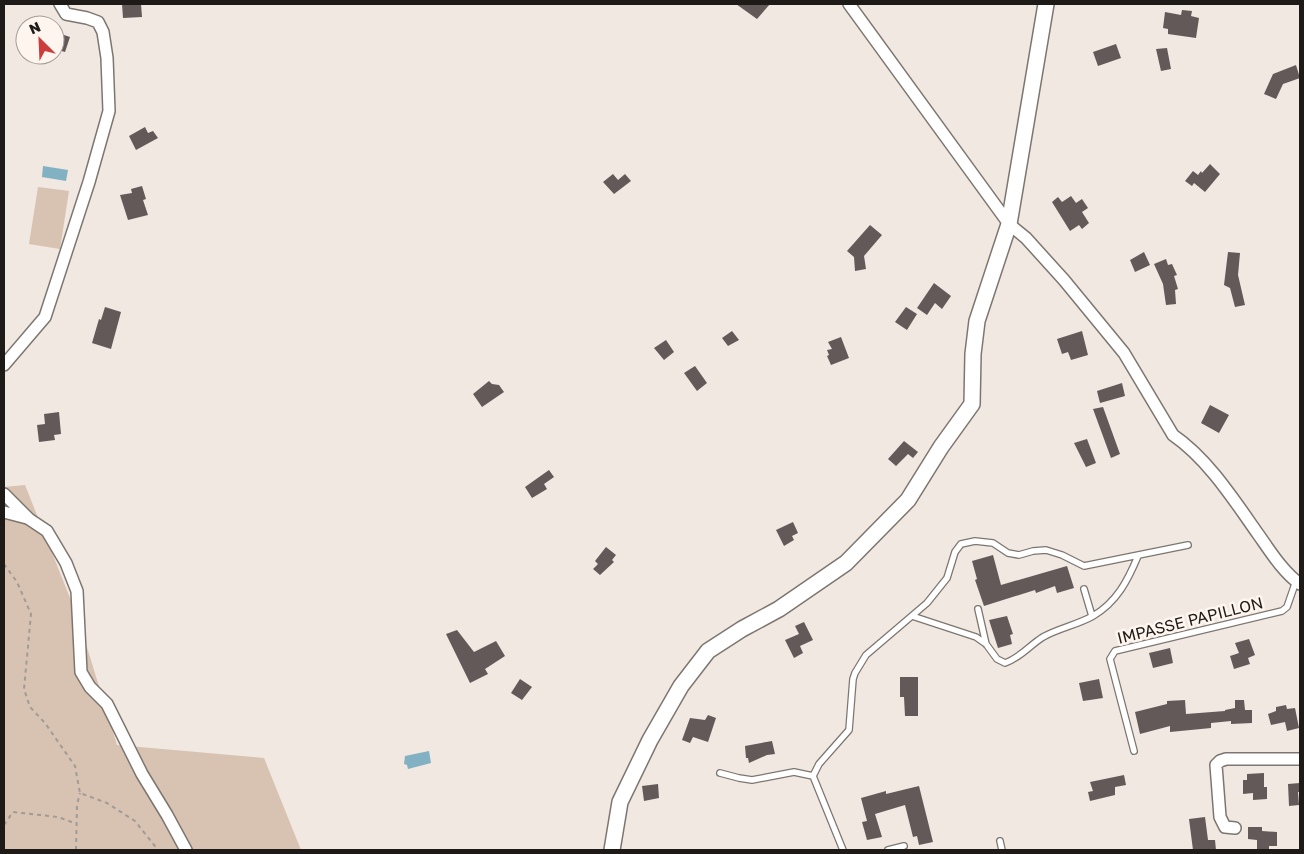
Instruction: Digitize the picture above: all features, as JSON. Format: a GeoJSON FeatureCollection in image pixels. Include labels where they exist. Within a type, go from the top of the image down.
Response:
{"type":"FeatureCollection","features":[{"type":"Feature","properties":{"kind":"street"},"geometry":{"type":"LineString","coordinates":[[4,365],[45,317],[89,182],[109,112],[103,32],[98,22],[66,14],[60,4]]}},
{"type":"Feature","properties":{"kind":"street"},"geometry":{"type":"LineString","coordinates":[[848,4],[1009,224],[1026,238],[1064,280],[1124,352],[1173,435],[1183,442],[1224,486],[1274,557],[1298,582]]}},
{"type":"Feature","properties":{"kind":"street"},"geometry":{"type":"LineString","coordinates":[[612,850],[620,802],[650,740],[681,686],[708,651],[742,629],[779,609],[846,563],[908,500],[941,447],[972,404],[972,354],[977,321],[1009,224],[1046,4]]}},
{"type":"Feature","properties":{"kind":"street"},"geometry":{"type":"LineString","coordinates":[[4,494],[29,518],[47,531],[66,563],[77,591],[81,672],[90,688],[107,704],[142,774],[168,815],[186,850]]}},
{"type":"Feature","properties":{"kind":"street"},"geometry":{"type":"LineString","coordinates":[[4,512],[29,518]]}},
{"type":"Feature","properties":{"kind":"street"},"geometry":{"type":"LineString","coordinates":[[1236,828],[1225,827],[1220,817],[1216,765],[1226,759],[1300,759]]}},
{"type":"Feature","properties":{"kind":"lane"},"geometry":{"type":"LineString","coordinates":[[842,850],[814,776],[819,764],[849,730],[853,679],[866,655],[927,603],[947,578],[955,552],[961,544],[975,541],[993,543],[1008,553],[1019,555],[1046,550],[1084,566],[1188,545]]}},
{"type":"Feature","properties":{"kind":"lane"},"geometry":{"type":"LineString","coordinates":[[912,616],[976,637],[986,644],[997,659],[1005,663],[1013,660],[1054,630],[1092,616],[1111,602],[1127,581],[1138,556]]}},
{"type":"Feature","properties":{"kind":"lane","name":"IMPASSE PAPILLON"},"geometry":{"type":"LineString","coordinates":[[1134,751],[1110,659],[1115,651],[1282,611],[1286,607],[1298,582]]}},
{"type":"Feature","properties":{"kind":"lane"},"geometry":{"type":"LineString","coordinates":[[1084,589],[1092,616]]}},
{"type":"Feature","properties":{"kind":"lane"},"geometry":{"type":"LineString","coordinates":[[978,609],[986,644]]}},
{"type":"Feature","properties":{"kind":"lane"},"geometry":{"type":"LineString","coordinates":[[720,773],[752,780],[794,772],[814,776]]}},
{"type":"Feature","properties":{"kind":"lane"},"geometry":{"type":"LineString","coordinates":[[1000,841],[1002,850]]}},
{"type":"Feature","properties":{"kind":"lane"},"geometry":{"type":"LineString","coordinates":[[888,850],[904,846]]}},
{"type":"Feature","properties":{"kind":"path"},"geometry":{"type":"LineString","coordinates":[[4,564],[16,582],[31,614],[24,689],[30,707],[45,723],[75,766],[80,792],[77,805],[76,850]]}},
{"type":"Feature","properties":{"kind":"path"},"geometry":{"type":"LineString","coordinates":[[80,792],[107,804],[135,821],[158,850]]}},
{"type":"Feature","properties":{"kind":"path"},"geometry":{"type":"LineString","coordinates":[[4,825],[13,812],[58,817],[77,824]]}},
{"type":"Feature","properties":{"kind":"shaded area"},"geometry":{"type":"Polygon","coordinates":[[[38,187],[69,191],[60,249],[29,244],[38,187]]]}},
{"type":"Feature","properties":{"kind":"shaded area"},"geometry":{"type":"Polygon","coordinates":[[[25,485],[78,618],[117,745],[264,758],[301,850],[4,850],[4,487],[25,485]]]}},
{"type":"Feature","properties":{"kind":"water"},"geometry":{"type":"Polygon","coordinates":[[[43,166],[68,170],[66,181],[42,177],[43,166]]]}},
{"type":"Feature","properties":{"kind":"water"},"geometry":{"type":"Polygon","coordinates":[[[429,751],[431,763],[408,769],[407,765],[404,764],[405,756],[429,751]]]}},
{"type":"Feature","properties":{"kind":"building"},"geometry":{"type":"Polygon","coordinates":[[[122,4],[141,4],[142,17],[123,18],[122,4]]]}},
{"type":"Feature","properties":{"kind":"building"},"geometry":{"type":"Polygon","coordinates":[[[736,4],[770,4],[757,19],[736,4]]]}},
{"type":"Feature","properties":{"kind":"building"},"geometry":{"type":"Polygon","coordinates":[[[1182,10],[1192,11],[1191,16],[1199,18],[1196,38],[1168,34],[1168,29],[1163,28],[1165,12],[1181,15],[1182,10]]]}},
{"type":"Feature","properties":{"kind":"building"},"geometry":{"type":"Polygon","coordinates":[[[65,35],[70,37],[65,52],[65,35]]]}},
{"type":"Feature","properties":{"kind":"building"},"geometry":{"type":"Polygon","coordinates":[[[1116,44],[1121,58],[1098,66],[1093,52],[1116,44]]]}},
{"type":"Feature","properties":{"kind":"building"},"geometry":{"type":"Polygon","coordinates":[[[1167,48],[1171,69],[1161,71],[1156,49],[1167,48]]]}},
{"type":"Feature","properties":{"kind":"building"},"geometry":{"type":"Polygon","coordinates":[[[1296,65],[1300,78],[1283,84],[1276,99],[1264,94],[1273,74],[1296,65]]]}},
{"type":"Feature","properties":{"kind":"building"},"geometry":{"type":"Polygon","coordinates":[[[145,127],[148,133],[153,131],[158,138],[136,150],[129,136],[145,127]]]}},
{"type":"Feature","properties":{"kind":"building"},"geometry":{"type":"Polygon","coordinates":[[[1210,164],[1220,174],[1205,192],[1194,183],[1192,186],[1185,181],[1193,171],[1198,175],[1210,164]]]}},
{"type":"Feature","properties":{"kind":"building"},"geometry":{"type":"Polygon","coordinates":[[[613,174],[618,180],[625,174],[631,181],[614,194],[603,182],[613,174]]]}},
{"type":"Feature","properties":{"kind":"building"},"geometry":{"type":"Polygon","coordinates":[[[142,186],[146,199],[143,200],[148,215],[128,220],[120,195],[132,193],[131,189],[142,186]]]}},
{"type":"Feature","properties":{"kind":"building"},"geometry":{"type":"Polygon","coordinates":[[[1071,196],[1076,203],[1082,199],[1088,208],[1082,212],[1089,223],[1082,229],[1079,225],[1070,231],[1052,202],[1058,197],[1062,202],[1071,196]]]}},
{"type":"Feature","properties":{"kind":"building"},"geometry":{"type":"Polygon","coordinates":[[[870,225],[882,235],[864,256],[866,269],[855,271],[854,257],[847,251],[870,225]]]}},
{"type":"Feature","properties":{"kind":"building"},"geometry":{"type":"Polygon","coordinates":[[[1144,252],[1150,265],[1135,272],[1130,260],[1144,252]]]}},
{"type":"Feature","properties":{"kind":"building"},"geometry":{"type":"Polygon","coordinates":[[[1228,252],[1240,253],[1238,275],[1245,305],[1235,307],[1230,288],[1224,285],[1228,252]]]}},
{"type":"Feature","properties":{"kind":"building"},"geometry":{"type":"Polygon","coordinates":[[[1166,259],[1168,265],[1172,264],[1177,275],[1174,276],[1178,289],[1175,290],[1176,304],[1166,305],[1163,284],[1154,264],[1166,259]]]}},
{"type":"Feature","properties":{"kind":"building"},"geometry":{"type":"Polygon","coordinates":[[[934,283],[951,296],[942,309],[935,303],[927,315],[917,308],[934,283]]]}},
{"type":"Feature","properties":{"kind":"building"},"geometry":{"type":"Polygon","coordinates":[[[105,307],[121,312],[111,349],[92,343],[99,319],[101,320],[105,307]]]}},
{"type":"Feature","properties":{"kind":"building"},"geometry":{"type":"Polygon","coordinates":[[[906,307],[917,314],[907,330],[895,322],[906,307]]]}},
{"type":"Feature","properties":{"kind":"building"},"geometry":{"type":"Polygon","coordinates":[[[732,331],[739,340],[728,346],[722,338],[732,331]]]}},
{"type":"Feature","properties":{"kind":"building"},"geometry":{"type":"Polygon","coordinates":[[[1082,331],[1088,355],[1071,360],[1068,352],[1062,354],[1057,339],[1082,331]]]}},
{"type":"Feature","properties":{"kind":"building"},"geometry":{"type":"Polygon","coordinates":[[[841,337],[849,358],[831,365],[827,356],[829,355],[827,350],[832,349],[828,342],[841,337]]]}},
{"type":"Feature","properties":{"kind":"building"},"geometry":{"type":"Polygon","coordinates":[[[666,340],[674,352],[664,360],[654,348],[666,340]]]}},
{"type":"Feature","properties":{"kind":"building"},"geometry":{"type":"Polygon","coordinates":[[[695,366],[707,383],[697,391],[684,373],[695,366]]]}},
{"type":"Feature","properties":{"kind":"building"},"geometry":{"type":"Polygon","coordinates":[[[489,381],[492,384],[499,385],[504,392],[482,407],[473,394],[489,381]]]}},
{"type":"Feature","properties":{"kind":"building"},"geometry":{"type":"Polygon","coordinates":[[[1122,383],[1125,396],[1100,403],[1097,391],[1122,383]]]}},
{"type":"Feature","properties":{"kind":"building"},"geometry":{"type":"Polygon","coordinates":[[[1210,405],[1229,415],[1219,433],[1201,423],[1210,405]]]}},
{"type":"Feature","properties":{"kind":"building"},"geometry":{"type":"Polygon","coordinates":[[[1103,407],[1120,454],[1111,458],[1093,409],[1103,407]]]}},
{"type":"Feature","properties":{"kind":"building"},"geometry":{"type":"Polygon","coordinates":[[[59,412],[61,434],[54,435],[55,440],[39,442],[37,425],[45,424],[44,414],[59,412]]]}},
{"type":"Feature","properties":{"kind":"building"},"geometry":{"type":"Polygon","coordinates":[[[1087,439],[1096,463],[1086,467],[1074,443],[1087,439]]]}},
{"type":"Feature","properties":{"kind":"building"},"geometry":{"type":"Polygon","coordinates":[[[904,441],[918,452],[913,458],[908,454],[896,466],[888,459],[904,441]]]}},
{"type":"Feature","properties":{"kind":"building"},"geometry":{"type":"Polygon","coordinates":[[[549,470],[554,477],[544,484],[547,489],[532,498],[525,487],[549,470]]]}},
{"type":"Feature","properties":{"kind":"building"},"geometry":{"type":"Polygon","coordinates":[[[793,522],[798,533],[792,536],[794,540],[784,546],[776,530],[793,522]]]}},
{"type":"Feature","properties":{"kind":"building"},"geometry":{"type":"Polygon","coordinates":[[[606,547],[616,555],[612,560],[614,562],[600,575],[593,569],[598,564],[595,561],[606,547]]]}},
{"type":"Feature","properties":{"kind":"building"},"geometry":{"type":"Polygon","coordinates":[[[993,555],[1001,585],[1067,566],[1074,588],[1057,593],[1055,586],[1036,593],[1035,590],[984,606],[975,580],[977,579],[972,561],[993,555]]]}},
{"type":"Feature","properties":{"kind":"building"},"geometry":{"type":"Polygon","coordinates":[[[1007,616],[1013,634],[1010,635],[1012,644],[998,648],[989,620],[1007,616]]]}},
{"type":"Feature","properties":{"kind":"building"},"geometry":{"type":"Polygon","coordinates":[[[804,622],[813,640],[800,646],[803,653],[794,658],[785,640],[799,634],[795,626],[804,622]]]}},
{"type":"Feature","properties":{"kind":"building"},"geometry":{"type":"Polygon","coordinates":[[[457,630],[474,652],[496,641],[505,656],[485,669],[488,674],[470,683],[446,634],[457,630]]]}},
{"type":"Feature","properties":{"kind":"building"},"geometry":{"type":"Polygon","coordinates":[[[1249,639],[1255,655],[1248,658],[1250,664],[1234,669],[1230,656],[1239,653],[1235,643],[1249,639]]]}},
{"type":"Feature","properties":{"kind":"building"},"geometry":{"type":"Polygon","coordinates":[[[1170,648],[1173,663],[1153,668],[1149,653],[1170,648]]]}},
{"type":"Feature","properties":{"kind":"building"},"geometry":{"type":"Polygon","coordinates":[[[900,677],[918,677],[918,716],[905,716],[904,697],[900,697],[900,677]]]}},
{"type":"Feature","properties":{"kind":"building"},"geometry":{"type":"Polygon","coordinates":[[[520,679],[532,687],[522,700],[511,693],[520,679]]]}},
{"type":"Feature","properties":{"kind":"building"},"geometry":{"type":"Polygon","coordinates":[[[1099,679],[1103,698],[1083,701],[1079,683],[1099,679]]]}},
{"type":"Feature","properties":{"kind":"building"},"geometry":{"type":"Polygon","coordinates":[[[1185,700],[1186,714],[1225,711],[1235,708],[1235,700],[1244,700],[1245,710],[1252,710],[1252,723],[1231,724],[1231,721],[1211,723],[1211,728],[1170,732],[1170,726],[1140,734],[1135,712],[1167,704],[1167,701],[1185,700]]]}},
{"type":"Feature","properties":{"kind":"building"},"geometry":{"type":"Polygon","coordinates":[[[1286,705],[1287,709],[1295,708],[1299,728],[1287,731],[1285,722],[1271,725],[1268,714],[1276,711],[1276,707],[1286,705]]]}},
{"type":"Feature","properties":{"kind":"building"},"geometry":{"type":"Polygon","coordinates":[[[708,715],[716,718],[708,742],[693,737],[690,743],[682,740],[690,718],[705,720],[708,715]]]}},
{"type":"Feature","properties":{"kind":"building"},"geometry":{"type":"Polygon","coordinates":[[[772,741],[775,754],[767,755],[749,763],[748,758],[746,758],[745,746],[772,741]]]}},
{"type":"Feature","properties":{"kind":"building"},"geometry":{"type":"Polygon","coordinates":[[[1264,773],[1264,787],[1267,787],[1267,799],[1253,800],[1253,793],[1243,794],[1243,780],[1247,780],[1247,774],[1264,773]]]}},
{"type":"Feature","properties":{"kind":"building"},"geometry":{"type":"Polygon","coordinates":[[[1124,775],[1126,785],[1115,787],[1115,795],[1090,801],[1088,792],[1093,791],[1090,782],[1124,775]]]}},
{"type":"Feature","properties":{"kind":"building"},"geometry":{"type":"Polygon","coordinates":[[[1300,783],[1300,792],[1298,792],[1299,805],[1289,806],[1288,784],[1300,783]]]}},
{"type":"Feature","properties":{"kind":"building"},"geometry":{"type":"Polygon","coordinates":[[[658,784],[659,798],[644,801],[642,786],[658,784]]]}},
{"type":"Feature","properties":{"kind":"building"},"geometry":{"type":"Polygon","coordinates":[[[919,786],[933,842],[919,845],[917,836],[913,837],[905,805],[875,814],[882,837],[867,840],[862,822],[867,821],[861,798],[886,791],[886,794],[919,786]]]}},
{"type":"Feature","properties":{"kind":"building"},"geometry":{"type":"Polygon","coordinates":[[[1205,817],[1208,840],[1215,840],[1216,850],[1193,850],[1189,819],[1205,817]]]}},
{"type":"Feature","properties":{"kind":"building"},"geometry":{"type":"Polygon","coordinates":[[[1248,827],[1262,827],[1262,831],[1277,832],[1277,846],[1269,846],[1269,850],[1257,850],[1257,840],[1248,839],[1248,827]]]}}]}
